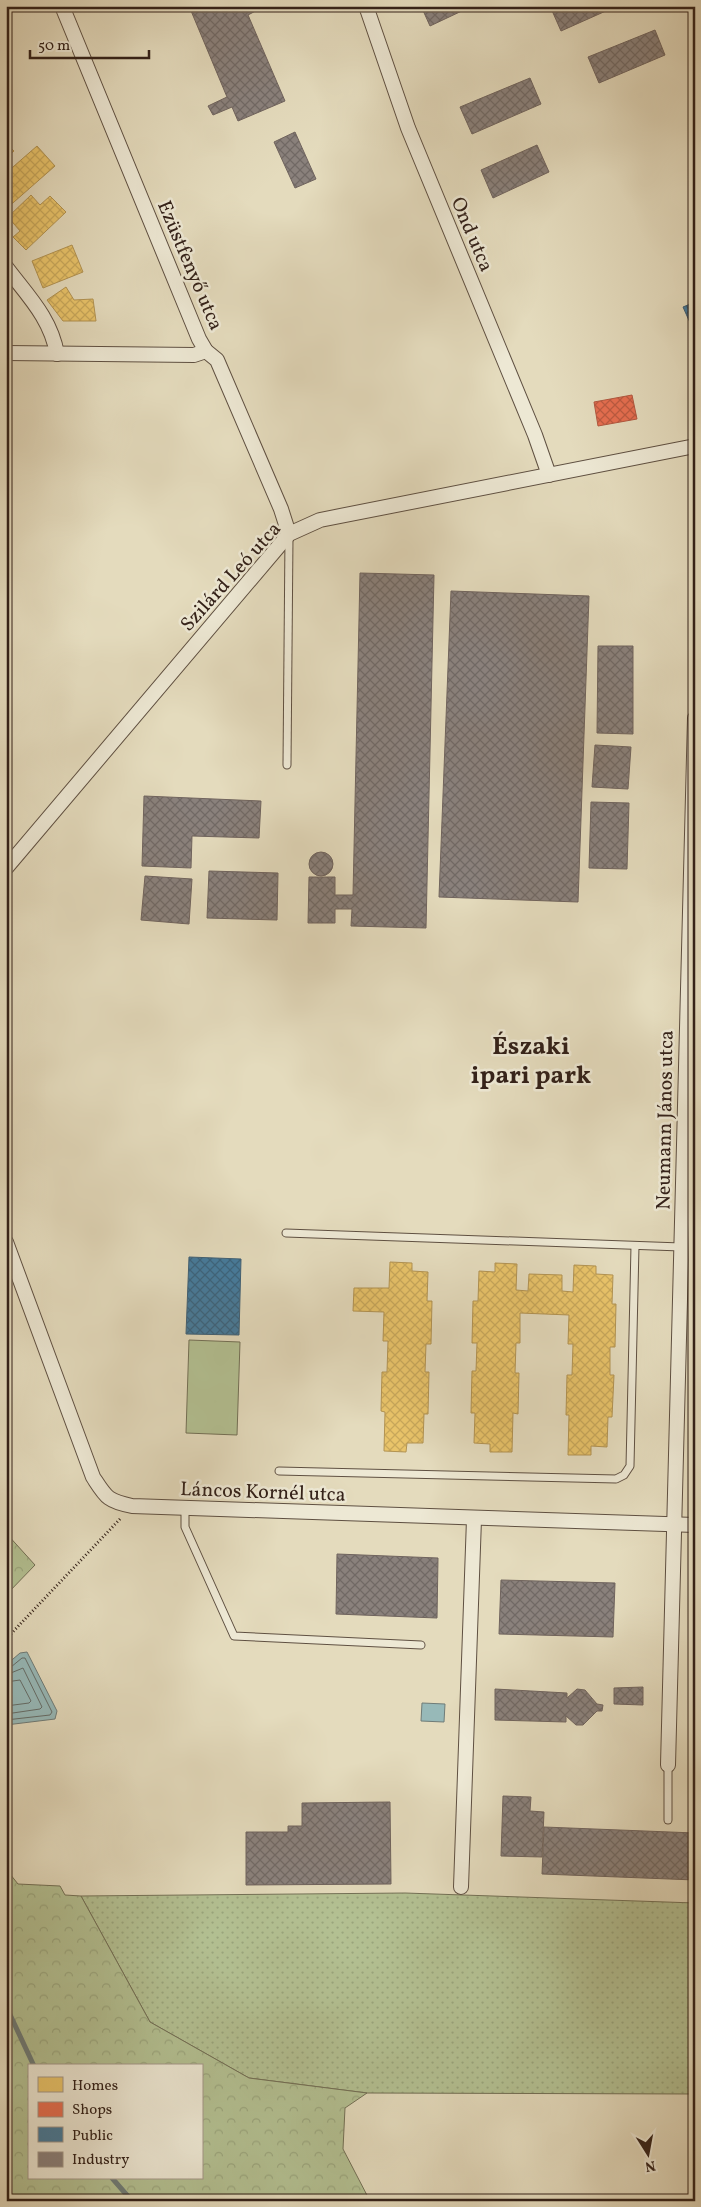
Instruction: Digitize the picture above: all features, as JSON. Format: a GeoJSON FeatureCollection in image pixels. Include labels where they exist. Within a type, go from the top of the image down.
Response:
{"type":"FeatureCollection","features":[{"type":"Feature","properties":{"kind":"street","name":"Ezüstfenyő utca"},"geometry":{"type":"LineString","coordinates":[[62,6],[198,339],[206,351],[217,360],[281,509],[289,534]]}},
{"type":"Feature","properties":{"kind":"street","name":"Ond utca"},"geometry":{"type":"LineString","coordinates":[[366,6],[408,128],[535,435],[549,475]]}},
{"type":"Feature","properties":{"kind":"street"},"geometry":{"type":"LineString","coordinates":[[6,267],[49,324],[57,354]]}},
{"type":"Feature","properties":{"kind":"street"},"geometry":{"type":"LineString","coordinates":[[6,353],[194,355],[206,351]]}},
{"type":"Feature","properties":{"kind":"street","name":"Szilárd Leó utca"},"geometry":{"type":"LineString","coordinates":[[6,868],[289,534],[320,520],[695,446]]}},
{"type":"Feature","properties":{"kind":"street","name":"Neumann János utca"},"geometry":{"type":"LineString","coordinates":[[668,1765],[681,1247],[690,1116],[695,718]]}},
{"type":"Feature","properties":{"kind":"street","name":"Láncos Kornél utca"},"geometry":{"type":"LineString","coordinates":[[6,1242],[93,1476],[104,1494],[114,1503],[132,1506],[474,1519],[695,1524]]}},
{"type":"Feature","properties":{"kind":"street"},"geometry":{"type":"LineString","coordinates":[[461,1887],[474,1519]]}},
{"type":"Feature","properties":{"kind":"lane"},"geometry":{"type":"LineString","coordinates":[[287,764],[289,534]]}},
{"type":"Feature","properties":{"kind":"lane"},"geometry":{"type":"LineString","coordinates":[[286,1233],[681,1247]]}},
{"type":"Feature","properties":{"kind":"lane"},"geometry":{"type":"LineString","coordinates":[[280,1471],[616,1479],[624,1475],[630,1466],[635,1246]]}},
{"type":"Feature","properties":{"kind":"lane"},"geometry":{"type":"LineString","coordinates":[[185,1507],[185,1527],[234,1636],[421,1645]]}},
{"type":"Feature","properties":{"kind":"lane"},"geometry":{"type":"LineString","coordinates":[[668,1765],[668,1820]]}},
{"type":"Feature","properties":{"kind":"path"},"geometry":{"type":"LineString","coordinates":[[6,1639],[132,1506]]}},
{"type":"Feature","properties":{"kind":"green space"},"geometry":{"type":"Polygon","coordinates":[[[189,1340],[240,1342],[237,1435],[186,1433],[189,1340]]]}},
{"type":"Feature","properties":{"kind":"green space"},"geometry":{"type":"Polygon","coordinates":[[[6,1533],[35,1565],[6,1595],[6,1533]]]}},
{"type":"Feature","properties":{"kind":"green space"},"geometry":{"type":"Polygon","coordinates":[[[6,1869],[18,1884],[60,1886],[65,1895],[81,1896],[150,2022],[249,2078],[367,2093],[345,2108],[343,2149],[370,2201],[6,2201],[6,1869]]]}},
{"type":"Feature","properties":{"kind":"green space"},"geometry":{"type":"Polygon","coordinates":[[[405,1893],[695,1903],[695,2094],[367,2093],[249,2078],[150,2022],[81,1896],[405,1893]]]}},
{"type":"Feature","properties":{"kind":"water"},"geometry":{"type":"Polygon","coordinates":[[[27,1652],[57,1711],[55,1719],[6,1725],[6,1665],[20,1653],[27,1652]]]}},
{"type":"Feature","properties":{"kind":"water"},"geometry":{"type":"Polygon","coordinates":[[[422,1703],[445,1704],[444,1722],[421,1721],[422,1703]]]}},
{"type":"Feature","properties":{"kind":"building: Homes"},"geometry":{"type":"Polygon","coordinates":[[[6,143],[14,151],[6,158],[6,143]]]}},
{"type":"Feature","properties":{"kind":"building: Homes"},"geometry":{"type":"Polygon","coordinates":[[[37,146],[55,166],[6,209],[6,173],[37,146]]]}},
{"type":"Feature","properties":{"kind":"building: Homes"},"geometry":{"type":"Polygon","coordinates":[[[31,195],[40,205],[50,196],[66,212],[26,250],[13,237],[20,231],[8,217],[31,195]]]}},
{"type":"Feature","properties":{"kind":"building: Homes"},"geometry":{"type":"Polygon","coordinates":[[[72,245],[83,272],[43,288],[32,261],[72,245]]]}},
{"type":"Feature","properties":{"kind":"building: Homes"},"geometry":{"type":"Polygon","coordinates":[[[66,287],[74,300],[93,299],[96,321],[63,321],[47,300],[66,287]]]}},
{"type":"Feature","properties":{"kind":"building: Homes"},"geometry":{"type":"Polygon","coordinates":[[[390,1262],[412,1263],[412,1271],[428,1272],[427,1301],[432,1301],[431,1344],[426,1344],[425,1372],[429,1372],[428,1414],[424,1414],[423,1443],[407,1443],[406,1452],[384,1451],[385,1412],[381,1411],[382,1372],[387,1372],[388,1341],[383,1341],[384,1312],[353,1311],[354,1288],[389,1288],[390,1262]]]}},
{"type":"Feature","properties":{"kind":"building: Homes"},"geometry":{"type":"Polygon","coordinates":[[[495,1263],[517,1264],[516,1290],[528,1291],[529,1274],[562,1275],[562,1291],[573,1292],[574,1265],[596,1266],[596,1274],[613,1275],[612,1304],[616,1304],[615,1347],[610,1347],[610,1375],[614,1375],[612,1417],[608,1417],[607,1447],[591,1446],[591,1455],[568,1455],[567,1375],[572,1375],[573,1344],[568,1344],[569,1315],[520,1313],[520,1343],[516,1343],[515,1373],[519,1373],[518,1414],[513,1413],[512,1452],[490,1452],[490,1444],[474,1443],[475,1413],[471,1413],[472,1371],[476,1371],[477,1343],[472,1343],[473,1301],[478,1301],[479,1271],[495,1272],[495,1263]]]}},
{"type":"Feature","properties":{"kind":"building: Shops"},"geometry":{"type":"Polygon","coordinates":[[[632,395],[637,419],[598,426],[594,402],[632,395]]]}},
{"type":"Feature","properties":{"kind":"building: Public"},"geometry":{"type":"Polygon","coordinates":[[[695,302],[695,334],[683,307],[695,302]]]}},
{"type":"Feature","properties":{"kind":"building: Public"},"geometry":{"type":"Polygon","coordinates":[[[189,1257],[241,1259],[239,1335],[186,1334],[189,1257]]]}},
{"type":"Feature","properties":{"kind":"building: Industry"},"geometry":{"type":"Polygon","coordinates":[[[189,6],[265,6],[248,15],[285,101],[238,121],[232,107],[213,115],[208,106],[227,97],[189,6]]]}},
{"type":"Feature","properties":{"kind":"building: Industry"},"geometry":{"type":"Polygon","coordinates":[[[421,6],[464,6],[466,9],[430,26],[421,6]]]}},
{"type":"Feature","properties":{"kind":"building: Industry"},"geometry":{"type":"Polygon","coordinates":[[[550,6],[617,6],[561,31],[550,6]]]}},
{"type":"Feature","properties":{"kind":"building: Industry"},"geometry":{"type":"Polygon","coordinates":[[[655,30],[665,55],[599,83],[588,57],[655,30]]]}},
{"type":"Feature","properties":{"kind":"building: Industry"},"geometry":{"type":"Polygon","coordinates":[[[530,78],[541,104],[472,134],[460,107],[530,78]]]}},
{"type":"Feature","properties":{"kind":"building: Industry"},"geometry":{"type":"Polygon","coordinates":[[[295,132],[316,179],[295,188],[274,142],[295,132]]]}},
{"type":"Feature","properties":{"kind":"building: Industry"},"geometry":{"type":"Polygon","coordinates":[[[537,145],[549,172],[493,198],[481,170],[537,145]]]}},
{"type":"Feature","properties":{"kind":"building: Industry"},"geometry":{"type":"Polygon","coordinates":[[[360,573],[434,575],[426,928],[351,926],[352,909],[335,909],[335,923],[308,923],[309,877],[335,877],[335,895],[353,895],[360,573]]]}},
{"type":"Feature","properties":{"kind":"building: Industry"},"geometry":{"type":"Polygon","coordinates":[[[451,591],[589,596],[578,902],[439,897],[451,591]]]}},
{"type":"Feature","properties":{"kind":"building: Industry"},"geometry":{"type":"Polygon","coordinates":[[[598,646],[633,646],[633,734],[597,733],[598,646]]]}},
{"type":"Feature","properties":{"kind":"building: Industry"},"geometry":{"type":"Polygon","coordinates":[[[595,745],[631,747],[628,789],[592,787],[595,745]]]}},
{"type":"Feature","properties":{"kind":"building: Industry"},"geometry":{"type":"Polygon","coordinates":[[[144,796],[261,801],[259,838],[192,836],[191,868],[142,866],[144,796]]]}},
{"type":"Feature","properties":{"kind":"building: Industry"},"geometry":{"type":"Polygon","coordinates":[[[591,802],[629,803],[627,869],[589,868],[591,802]]]}},
{"type":"Feature","properties":{"kind":"building: Industry"},"geometry":{"type":"Polygon","coordinates":[[[321,852],[329,856],[333,864],[329,872],[321,876],[313,872],[309,864],[313,856],[321,852]]]}},
{"type":"Feature","properties":{"kind":"building: Industry"},"geometry":{"type":"Polygon","coordinates":[[[209,871],[278,873],[277,920],[207,918],[209,871]]]}},
{"type":"Feature","properties":{"kind":"building: Industry"},"geometry":{"type":"Polygon","coordinates":[[[145,876],[192,879],[189,924],[141,920],[145,876]]]}},
{"type":"Feature","properties":{"kind":"building: Industry"},"geometry":{"type":"Polygon","coordinates":[[[337,1554],[438,1558],[437,1618],[336,1614],[337,1554]]]}},
{"type":"Feature","properties":{"kind":"building: Industry"},"geometry":{"type":"Polygon","coordinates":[[[501,1580],[615,1583],[613,1637],[499,1634],[501,1580]]]}},
{"type":"Feature","properties":{"kind":"building: Industry"},"geometry":{"type":"Polygon","coordinates":[[[643,1687],[643,1705],[614,1704],[614,1688],[643,1687]]]}},
{"type":"Feature","properties":{"kind":"building: Industry"},"geometry":{"type":"Polygon","coordinates":[[[495,1689],[567,1693],[567,1698],[577,1689],[585,1690],[597,1704],[603,1705],[602,1711],[597,1711],[583,1725],[576,1725],[566,1716],[566,1722],[495,1720],[495,1689]]]}},
{"type":"Feature","properties":{"kind":"building: Industry"},"geometry":{"type":"Polygon","coordinates":[[[503,1796],[531,1797],[530,1811],[544,1812],[542,1857],[501,1856],[503,1796]]]}},
{"type":"Feature","properties":{"kind":"building: Industry"},"geometry":{"type":"Polygon","coordinates":[[[390,1802],[391,1884],[246,1885],[246,1832],[288,1832],[288,1826],[302,1826],[302,1803],[390,1802]]]}},
{"type":"Feature","properties":{"kind":"building: Industry"},"geometry":{"type":"Polygon","coordinates":[[[544,1827],[695,1833],[695,1880],[542,1874],[544,1827]]]}},
{"type":"Feature","properties":{"kind":"waterway"},"geometry":{"type":"LineString","coordinates":[[6,2006],[33,2064]]}},
{"type":"Feature","properties":{"kind":"waterway"},"geometry":{"type":"LineString","coordinates":[[114,2180],[132,2201]]}},
{"type":"Feature","properties":{"kind":"district","name":"Északi ipari park"},"geometry":{"type":"Point","coordinates":[531,1060]}}]}
